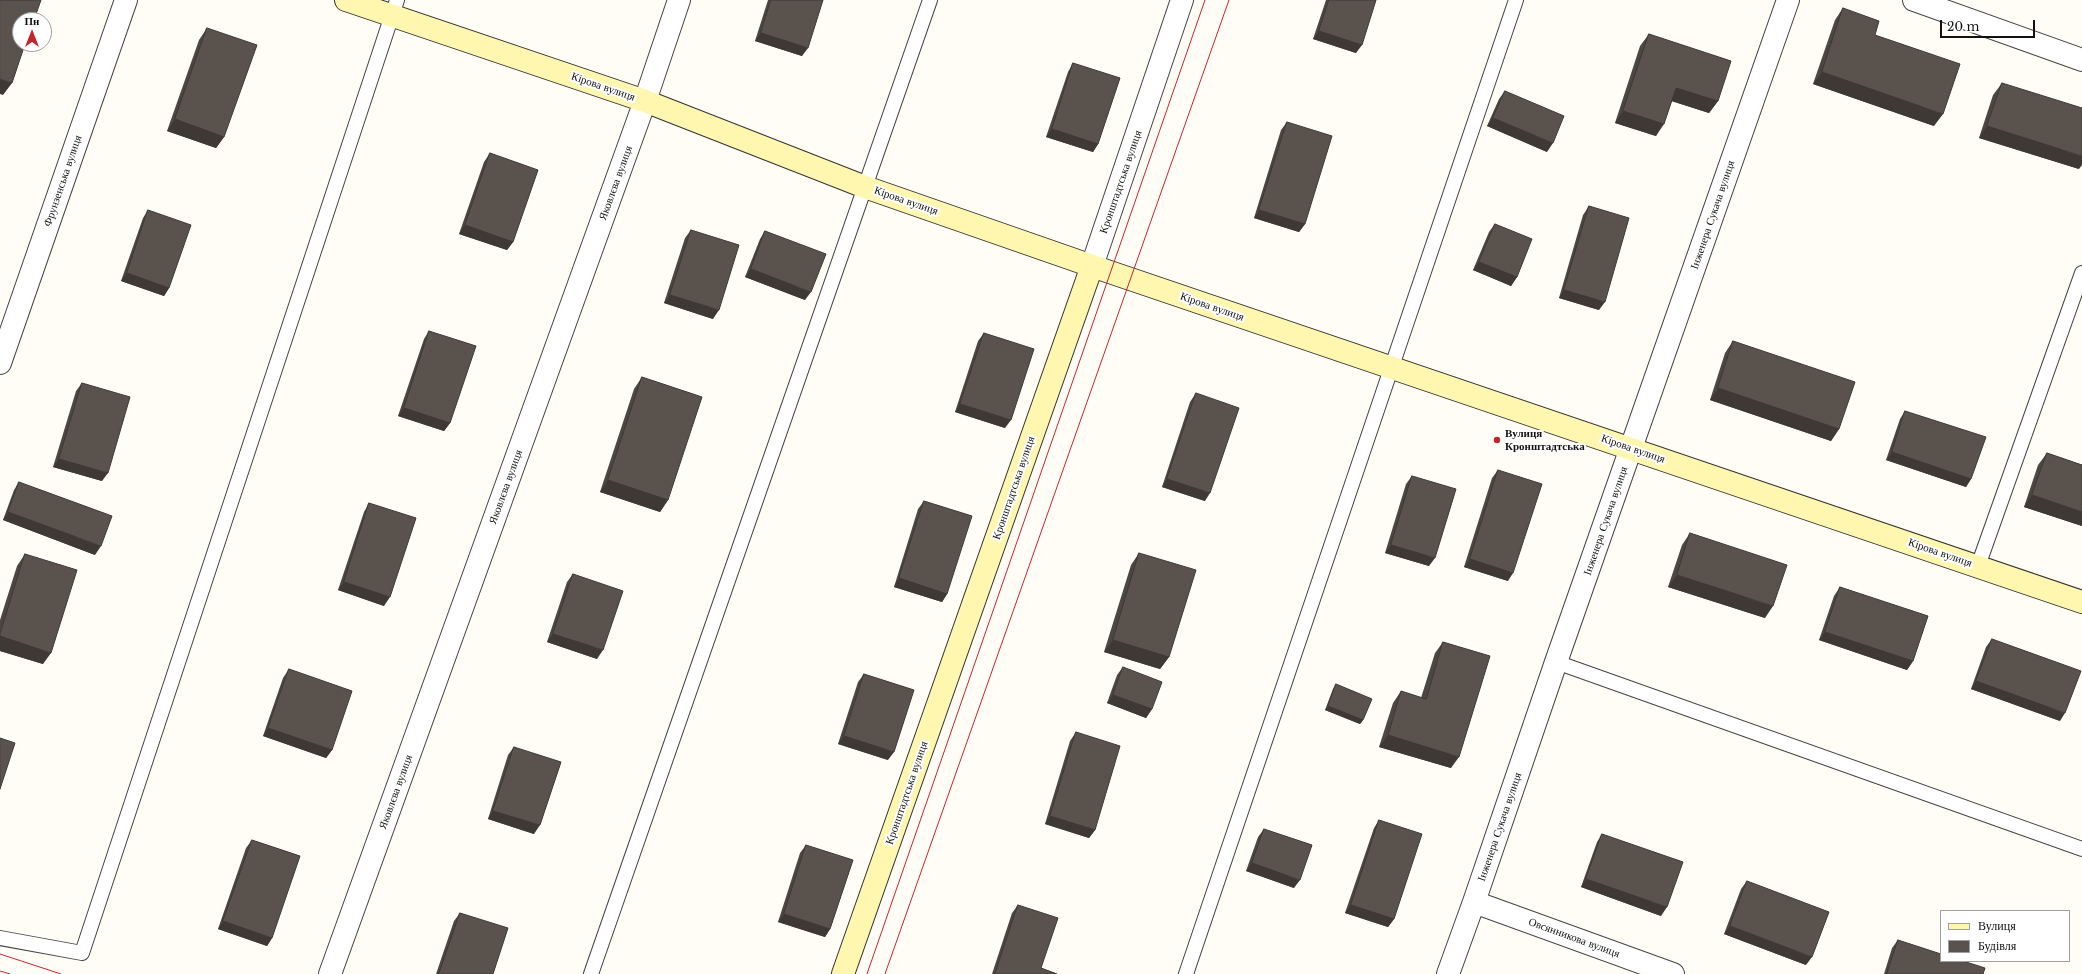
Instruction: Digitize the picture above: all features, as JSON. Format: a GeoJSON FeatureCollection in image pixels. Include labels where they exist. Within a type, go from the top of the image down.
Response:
{"type":"FeatureCollection","features":[{"type":"Feature","properties":{"kind":"main road","name":"Кірова вулиця"},"geometry":{"type":"LineString","coordinates":[[346,0],[394,8],[645,101],[865,187],[1092,266],[2082,602]]}},
{"type":"Feature","properties":{"kind":"main road","name":"Кронштадтська вулиця"},"geometry":{"type":"LineString","coordinates":[[843,974],[1092,266]]}},
{"type":"Feature","properties":{"kind":"street","name":"Фрунзенська вулиця"},"geometry":{"type":"LineString","coordinates":[[0,363],[126,0]]}},
{"type":"Feature","properties":{"kind":"street","name":"Яковлєва вулиця"},"geometry":{"type":"LineString","coordinates":[[330,974],[645,101],[679,0]]}},
{"type":"Feature","properties":{"kind":"street","name":"Кронштадтська вулиця"},"geometry":{"type":"LineString","coordinates":[[1092,266],[1182,0]]}},
{"type":"Feature","properties":{"kind":"street","name":"Інженера Сукача вулиця"},"geometry":{"type":"LineString","coordinates":[[1448,974],[1788,0]]}},
{"type":"Feature","properties":{"kind":"street"},"geometry":{"type":"LineString","coordinates":[[1914,0],[2082,60]]}},
{"type":"Feature","properties":{"kind":"street","name":"Овсянникова вулиця"},"geometry":{"type":"LineString","coordinates":[[1474,902],[1673,974]]}},
{"type":"Feature","properties":{"kind":"lane"},"geometry":{"type":"LineString","coordinates":[[591,974],[930,0]]}},
{"type":"Feature","properties":{"kind":"lane"},"geometry":{"type":"LineString","coordinates":[[1186,974],[1516,0]]}},
{"type":"Feature","properties":{"kind":"lane"},"geometry":{"type":"LineString","coordinates":[[0,938],[82,954],[394,8]]}},
{"type":"Feature","properties":{"kind":"lane"},"geometry":{"type":"LineString","coordinates":[[1978,566],[2082,273]]}},
{"type":"Feature","properties":{"kind":"lane"},"geometry":{"type":"LineString","coordinates":[[1556,662],[2082,850]]}},
{"type":"Feature","properties":{"kind":"building"},"geometry":{"type":"Polygon","coordinates":[[[0,0],[41,0],[37,12],[12,12],[12,52],[22,52],[12,83],[0,79],[0,0]]]}},
{"type":"Feature","properties":{"kind":"building"},"geometry":{"type":"Polygon","coordinates":[[[771,0],[823,0],[808,48],[761,33],[771,0]]]}},
{"type":"Feature","properties":{"kind":"building"},"geometry":{"type":"Polygon","coordinates":[[[1329,0],[1376,0],[1362,45],[1319,31],[1329,0]]]}},
{"type":"Feature","properties":{"kind":"building"},"geometry":{"type":"Polygon","coordinates":[[[1843,8],[1879,21],[1875,35],[1960,64],[1943,114],[1822,72],[1843,8]]]}},
{"type":"Feature","properties":{"kind":"building"},"geometry":{"type":"Polygon","coordinates":[[[207,28],[257,45],[224,137],[175,119],[207,28]]]}},
{"type":"Feature","properties":{"kind":"building"},"geometry":{"type":"Polygon","coordinates":[[[1649,34],[1731,61],[1718,101],[1676,88],[1664,124],[1623,111],[1649,34]]]}},
{"type":"Feature","properties":{"kind":"building"},"geometry":{"type":"Polygon","coordinates":[[[1073,63],[1120,78],[1098,144],[1052,129],[1073,63]]]}},
{"type":"Feature","properties":{"kind":"building"},"geometry":{"type":"Polygon","coordinates":[[[2002,83],[2082,108],[2082,156],[1987,126],[2002,83]]]}},
{"type":"Feature","properties":{"kind":"building"},"geometry":{"type":"Polygon","coordinates":[[[1505,91],[1564,116],[1553,143],[1493,118],[1505,91]]]}},
{"type":"Feature","properties":{"kind":"building"},"geometry":{"type":"Polygon","coordinates":[[[1287,122],[1332,136],[1305,224],[1259,210],[1287,122]]]}},
{"type":"Feature","properties":{"kind":"building"},"geometry":{"type":"Polygon","coordinates":[[[490,153],[538,170],[513,242],[465,225],[490,153]]]}},
{"type":"Feature","properties":{"kind":"building"},"geometry":{"type":"Polygon","coordinates":[[[1589,206],[1629,218],[1605,302],[1564,290],[1589,206]]]}},
{"type":"Feature","properties":{"kind":"building"},"geometry":{"type":"Polygon","coordinates":[[[148,210],[191,225],[169,288],[127,273],[148,210]]]}},
{"type":"Feature","properties":{"kind":"building"},"geometry":{"type":"Polygon","coordinates":[[[1495,224],[1532,239],[1517,277],[1479,262],[1495,224]]]}},
{"type":"Feature","properties":{"kind":"building"},"geometry":{"type":"Polygon","coordinates":[[[691,230],[739,245],[719,310],[670,295],[691,230]]]}},
{"type":"Feature","properties":{"kind":"building"},"geometry":{"type":"Polygon","coordinates":[[[765,231],[826,254],[811,292],[751,269],[765,231]]]}},
{"type":"Feature","properties":{"kind":"building"},"geometry":{"type":"Polygon","coordinates":[[[429,331],[476,346],[450,423],[404,408],[429,331]]]}},
{"type":"Feature","properties":{"kind":"building"},"geometry":{"type":"Polygon","coordinates":[[[984,333],[1034,349],[1011,420],[960,404],[984,333]]]}},
{"type":"Feature","properties":{"kind":"building"},"geometry":{"type":"Polygon","coordinates":[[[1733,341],[1855,382],[1839,429],[1718,388],[1733,341]]]}},
{"type":"Feature","properties":{"kind":"building"},"geometry":{"type":"Polygon","coordinates":[[[642,377],[702,397],[668,500],[608,480],[642,377]]]}},
{"type":"Feature","properties":{"kind":"building"},"geometry":{"type":"Polygon","coordinates":[[[82,383],[130,397],[108,473],[59,459],[82,383]]]}},
{"type":"Feature","properties":{"kind":"building"},"geometry":{"type":"Polygon","coordinates":[[[1196,393],[1239,408],[1210,493],[1167,479],[1196,393]]]}},
{"type":"Feature","properties":{"kind":"building"},"geometry":{"type":"Polygon","coordinates":[[[1905,411],[1986,437],[1971,479],[1892,452],[1905,411]]]}},
{"type":"Feature","properties":{"kind":"building"},"geometry":{"type":"Polygon","coordinates":[[[2047,453],[2082,465],[2082,512],[2032,495],[2047,453]]]}},
{"type":"Feature","properties":{"kind":"building"},"geometry":{"type":"Polygon","coordinates":[[[1498,470],[1542,484],[1513,573],[1470,559],[1498,470]]]}},
{"type":"Feature","properties":{"kind":"building"},"geometry":{"type":"Polygon","coordinates":[[[1412,476],[1456,489],[1435,558],[1391,545],[1412,476]]]}},
{"type":"Feature","properties":{"kind":"building"},"geometry":{"type":"Polygon","coordinates":[[[19,482],[112,516],[101,546],[8,512],[19,482]]]}},
{"type":"Feature","properties":{"kind":"building"},"geometry":{"type":"Polygon","coordinates":[[[924,501],[972,516],[947,594],[899,578],[924,501]]]}},
{"type":"Feature","properties":{"kind":"building"},"geometry":{"type":"Polygon","coordinates":[[[369,503],[416,518],[390,597],[344,582],[369,503]]]}},
{"type":"Feature","properties":{"kind":"building"},"geometry":{"type":"Polygon","coordinates":[[[1690,533],[1787,565],[1773,606],[1677,575],[1690,533]]]}},
{"type":"Feature","properties":{"kind":"building"},"geometry":{"type":"Polygon","coordinates":[[[1139,553],[1196,570],[1169,657],[1113,640],[1139,553]]]}},
{"type":"Feature","properties":{"kind":"building"},"geometry":{"type":"Polygon","coordinates":[[[25,554],[77,570],[51,653],[0,636],[25,554]]]}},
{"type":"Feature","properties":{"kind":"building"},"geometry":{"type":"Polygon","coordinates":[[[573,574],[623,591],[603,650],[553,634],[573,574]]]}},
{"type":"Feature","properties":{"kind":"building"},"geometry":{"type":"Polygon","coordinates":[[[1840,587],[1928,616],[1913,661],[1825,632],[1840,587]]]}},
{"type":"Feature","properties":{"kind":"building"},"geometry":{"type":"Polygon","coordinates":[[[1992,639],[2081,671],[2065,713],[1976,681],[1992,639]]]}},
{"type":"Feature","properties":{"kind":"building"},"geometry":{"type":"Polygon","coordinates":[[[1443,642],[1490,656],[1459,757],[1388,735],[1401,691],[1426,699],[1443,642]]]}},
{"type":"Feature","properties":{"kind":"building"},"geometry":{"type":"Polygon","coordinates":[[[1123,667],[1162,682],[1152,709],[1113,695],[1123,667]]]}},
{"type":"Feature","properties":{"kind":"building"},"geometry":{"type":"Polygon","coordinates":[[[289,669],[352,691],[332,750],[268,728],[289,669]]]}},
{"type":"Feature","properties":{"kind":"building"},"geometry":{"type":"Polygon","coordinates":[[[864,674],[914,690],[894,752],[844,736],[864,674]]]}},
{"type":"Feature","properties":{"kind":"building"},"geometry":{"type":"Polygon","coordinates":[[[1336,684],[1372,699],[1363,720],[1328,706],[1336,684]]]}},
{"type":"Feature","properties":{"kind":"building"},"geometry":{"type":"Polygon","coordinates":[[[1076,732],[1120,746],[1095,830],[1050,816],[1076,732]]]}},
{"type":"Feature","properties":{"kind":"building"},"geometry":{"type":"Polygon","coordinates":[[[0,738],[15,743],[0,789],[0,738]]]}},
{"type":"Feature","properties":{"kind":"building"},"geometry":{"type":"Polygon","coordinates":[[[514,747],[561,762],[540,825],[493,811],[514,747]]]}},
{"type":"Feature","properties":{"kind":"building"},"geometry":{"type":"Polygon","coordinates":[[[1379,820],[1422,834],[1394,919],[1351,905],[1379,820]]]}},
{"type":"Feature","properties":{"kind":"building"},"geometry":{"type":"Polygon","coordinates":[[[1264,829],[1312,845],[1300,880],[1252,863],[1264,829]]]}},
{"type":"Feature","properties":{"kind":"building"},"geometry":{"type":"Polygon","coordinates":[[[1602,834],[1683,862],[1667,907],[1586,879],[1602,834]]]}},
{"type":"Feature","properties":{"kind":"building"},"geometry":{"type":"Polygon","coordinates":[[[252,840],[300,856],[272,938],[223,921],[252,840]]]}},
{"type":"Feature","properties":{"kind":"building"},"geometry":{"type":"Polygon","coordinates":[[[806,845],[853,860],[830,929],[784,914],[806,845]]]}},
{"type":"Feature","properties":{"kind":"building"},"geometry":{"type":"Polygon","coordinates":[[[1747,881],[1829,912],[1812,957],[1730,926],[1747,881]]]}},
{"type":"Feature","properties":{"kind":"building"},"geometry":{"type":"Polygon","coordinates":[[[1018,905],[1058,918],[1041,968],[1057,974],[995,974],[1018,905]]]}},
{"type":"Feature","properties":{"kind":"building"},"geometry":{"type":"Polygon","coordinates":[[[460,913],[508,928],[493,974],[439,974],[460,913]]]}},
{"type":"Feature","properties":{"kind":"building"},"geometry":{"type":"Polygon","coordinates":[[[1898,940],[1940,954],[1940,962],[1966,962],[1985,968],[1983,974],[1887,974],[1898,940]]]}},
{"type":"Feature","properties":{"kind":"tram line"},"geometry":{"type":"LineString","coordinates":[[867,974],[1205,0]]}},
{"type":"Feature","properties":{"kind":"tram line"},"geometry":{"type":"LineString","coordinates":[[885,974],[1229,0]]}},
{"type":"Feature","properties":{"kind":"tram line"},"geometry":{"type":"LineString","coordinates":[[0,954],[61,974]]}},
{"type":"Feature","properties":{"kind":"tram line"},"geometry":{"type":"LineString","coordinates":[[0,971],[10,974]]}},
{"type":"Feature","properties":{"kind":"place","name":"Вулиця Кронштадтська"},"geometry":{"type":"Point","coordinates":[1497,440]}}]}
